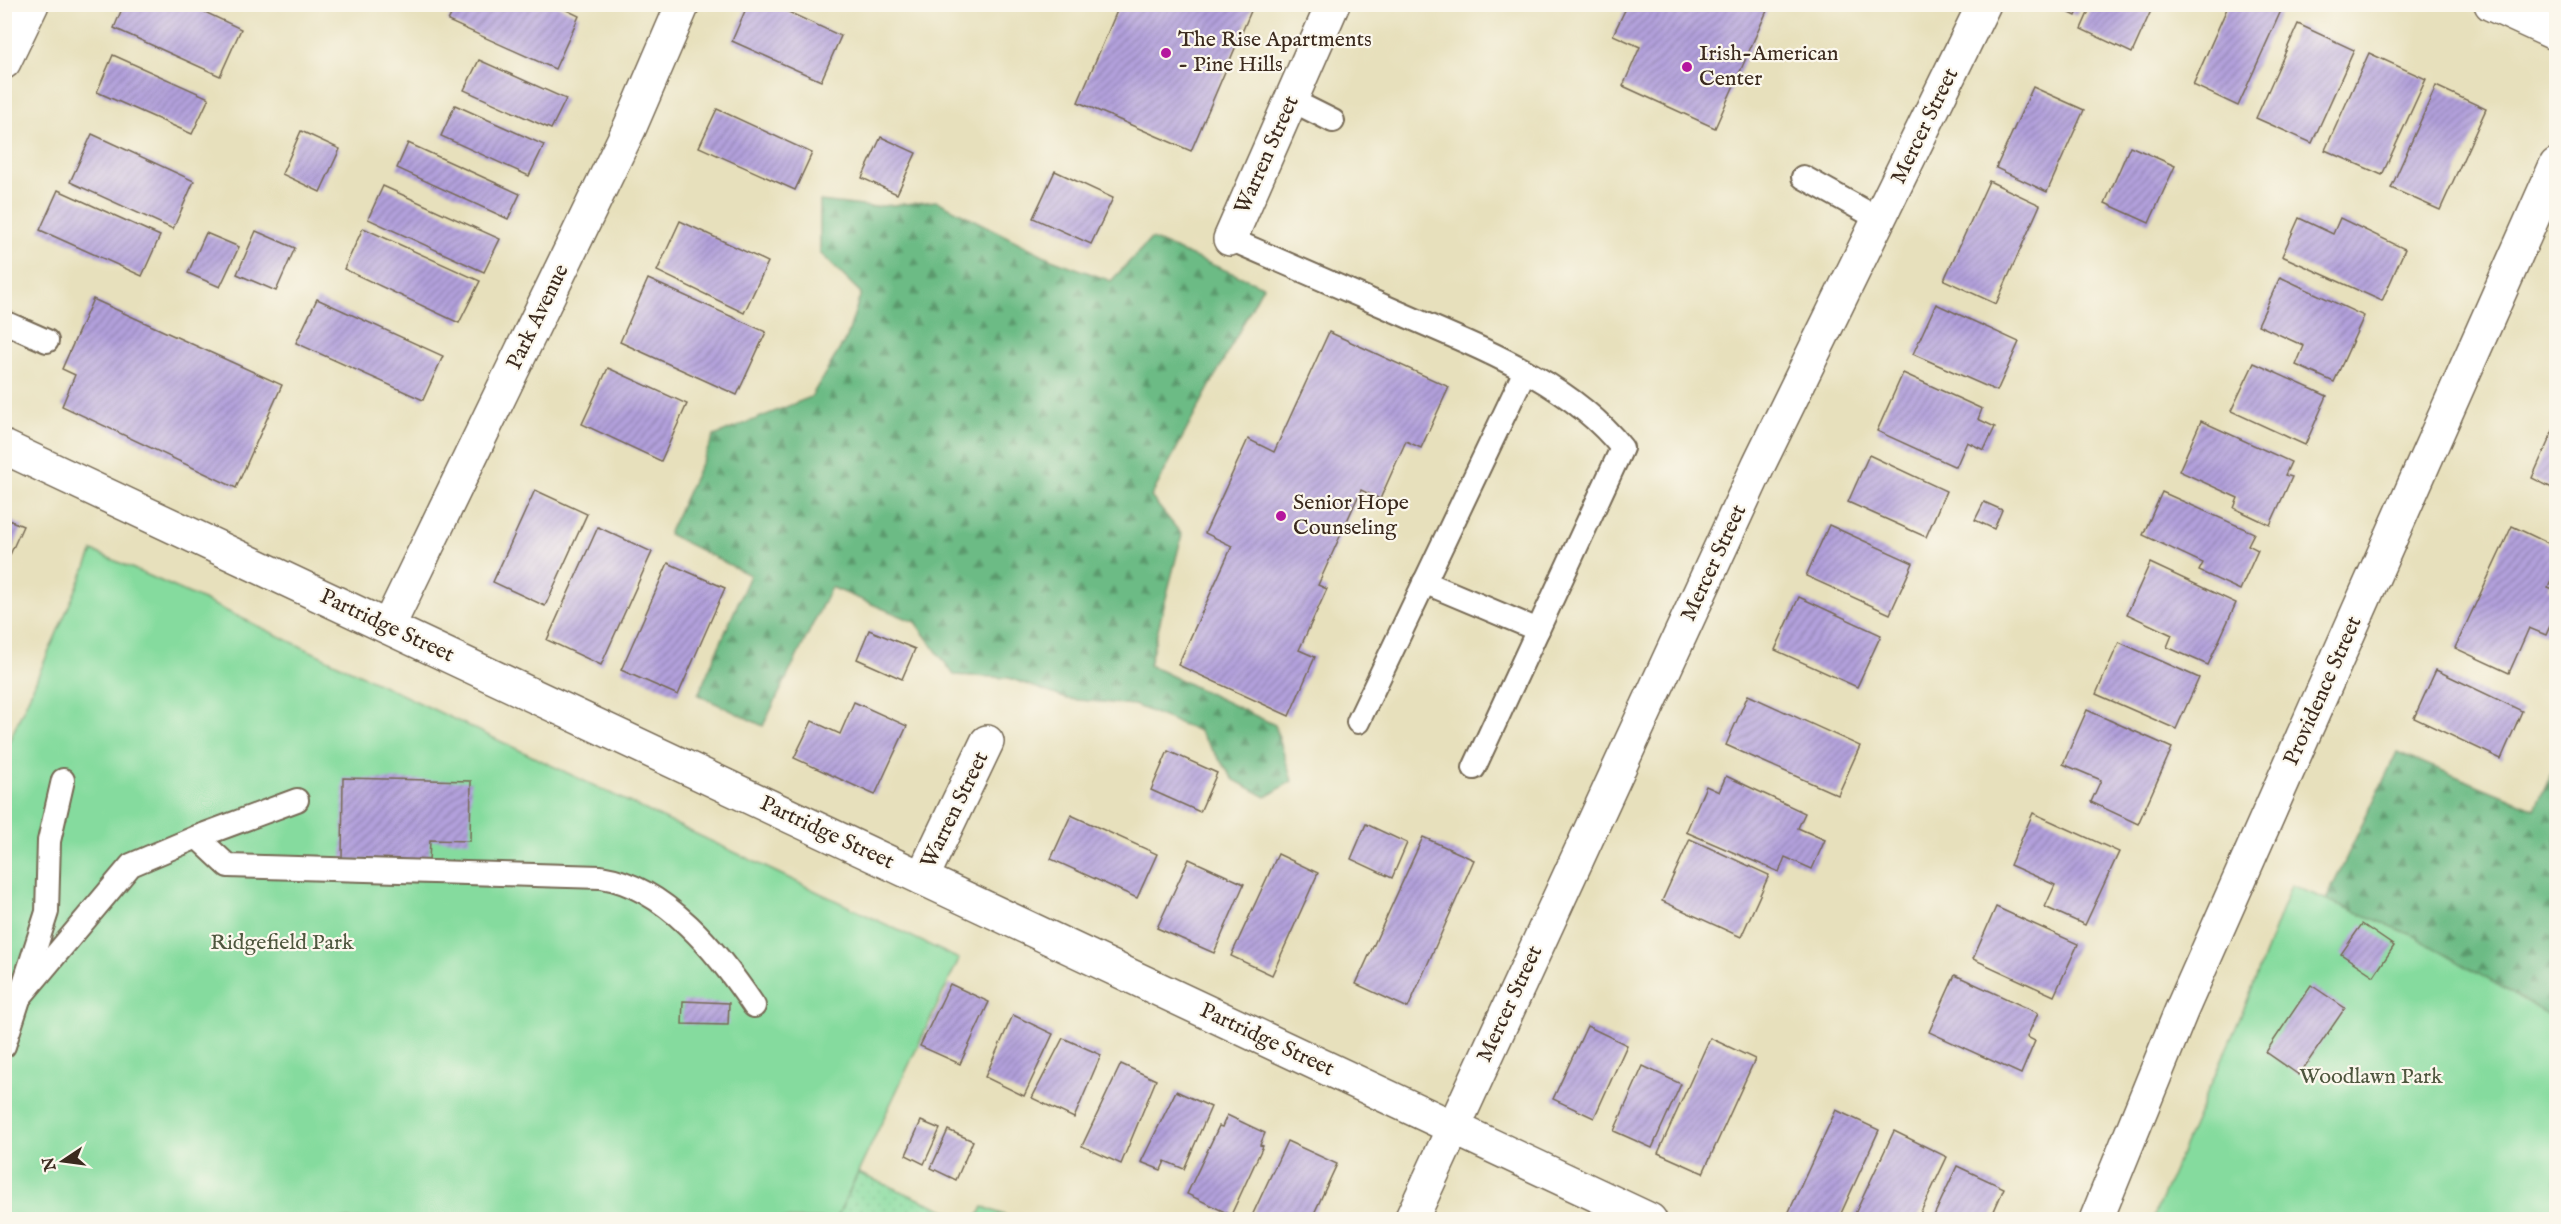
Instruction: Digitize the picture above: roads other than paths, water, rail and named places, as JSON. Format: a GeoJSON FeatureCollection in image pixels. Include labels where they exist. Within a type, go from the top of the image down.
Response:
{"type":"FeatureCollection","features":[{"type":"Feature","properties":{"kind":"street"},"geometry":{"type":"LineString","coordinates":[[4,62],[32,4]]}},
{"type":"Feature","properties":{"kind":"street","name":"Park Avenue"},"geometry":{"type":"LineString","coordinates":[[388,627],[630,127],[683,4]]}},
{"type":"Feature","properties":{"kind":"street","name":"Warren Street"},"geometry":{"type":"LineString","coordinates":[[1230,239],[1333,4]]}},
{"type":"Feature","properties":{"kind":"street","name":"Mercer Street"},"geometry":{"type":"LineString","coordinates":[[1411,1220],[1452,1126],[1759,464],[1984,4]]}},
{"type":"Feature","properties":{"kind":"street"},"geometry":{"type":"LineString","coordinates":[[2491,4],[2556,34]]}},
{"type":"Feature","properties":{"kind":"street","name":"Providence Street"},"geometry":{"type":"LineString","coordinates":[[2096,1220],[2182,1009],[2556,165]]}},
{"type":"Feature","properties":{"kind":"street","name":"Partridge Street"},"geometry":{"type":"LineString","coordinates":[[4,447],[1650,1220]]}},
{"type":"Feature","properties":{"kind":"street","name":"Warren Street"},"geometry":{"type":"LineString","coordinates":[[922,878],[987,742]]}},
{"type":"Feature","properties":{"kind":"lane"},"geometry":{"type":"LineString","coordinates":[[1291,100],[1333,122]]}},
{"type":"Feature","properties":{"kind":"lane"},"geometry":{"type":"LineString","coordinates":[[1803,177],[1879,219]]}},
{"type":"Feature","properties":{"kind":"lane"},"geometry":{"type":"LineString","coordinates":[[1230,239],[1503,358],[1605,426],[1622,448],[1474,768]]}},
{"type":"Feature","properties":{"kind":"lane"},"geometry":{"type":"LineString","coordinates":[[4,322],[46,341]]}},
{"type":"Feature","properties":{"kind":"lane"},"geometry":{"type":"LineString","coordinates":[[1358,722],[1525,371]]}},
{"type":"Feature","properties":{"kind":"lane"},"geometry":{"type":"LineString","coordinates":[[1424,582],[1538,630]]}},
{"type":"Feature","properties":{"kind":"lane"},"geometry":{"type":"LineString","coordinates":[[4,1046],[47,912],[49,841],[63,780]]}},
{"type":"Feature","properties":{"kind":"lane"},"geometry":{"type":"LineString","coordinates":[[21,996],[131,865],[197,837],[297,801]]}},
{"type":"Feature","properties":{"kind":"lane"},"geometry":{"type":"LineString","coordinates":[[197,837],[228,866],[601,877],[624,881],[668,909],[710,945],[754,1006]]}},
{"type":"Feature","properties":{"kind":"lane"},"geometry":{"type":"LineString","coordinates":[[47,912],[52,932],[81,924]]}},
{"type":"Feature","properties":{"kind":"place","name":"The Rise Apartments - Pine Hills"},"geometry":{"type":"Point","coordinates":[1166,53]}},
{"type":"Feature","properties":{"kind":"place","name":"Irish-American Center"},"geometry":{"type":"Point","coordinates":[1687,67]}},
{"type":"Feature","properties":{"kind":"place","name":"Senior Hope Counseling"},"geometry":{"type":"Point","coordinates":[1281,516]}},
{"type":"Feature","properties":{"kind":"park label","name":"Ridgefield Park"},"geometry":{"type":"Point","coordinates":[282,943]}},
{"type":"Feature","properties":{"kind":"park label","name":"Woodlawn Park"},"geometry":{"type":"Point","coordinates":[2371,1077]}}]}
